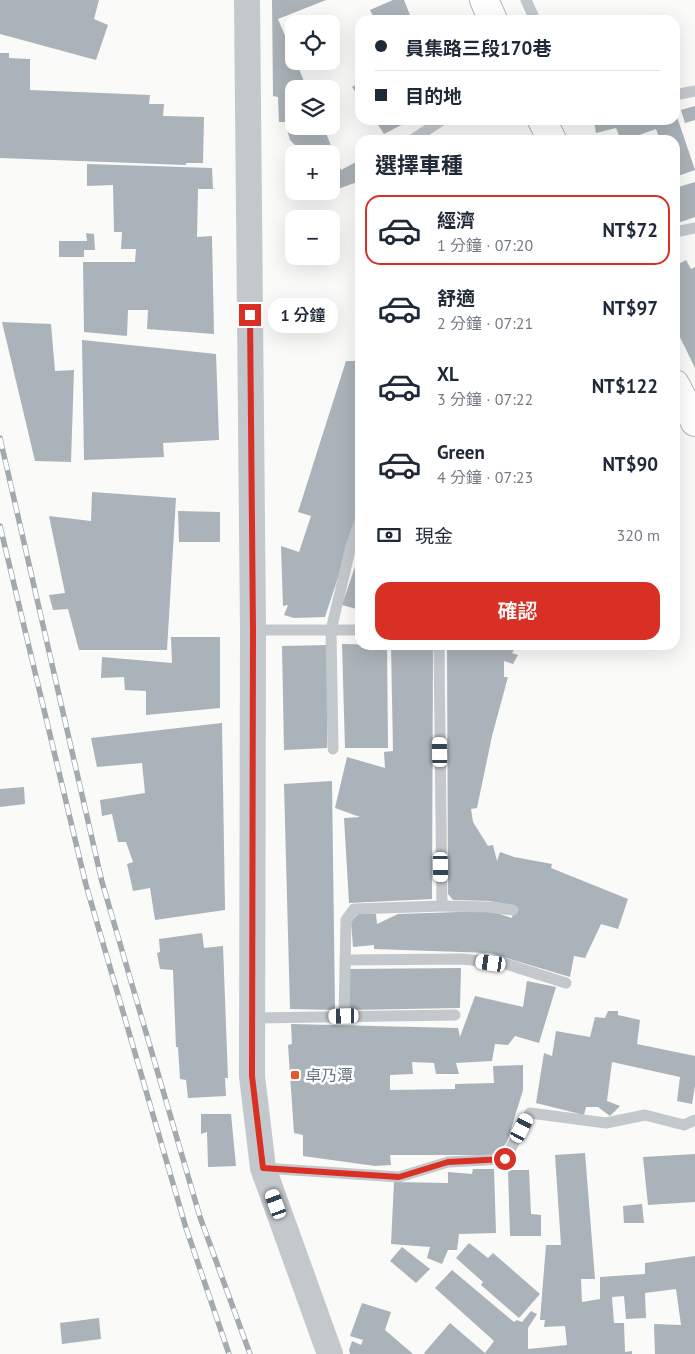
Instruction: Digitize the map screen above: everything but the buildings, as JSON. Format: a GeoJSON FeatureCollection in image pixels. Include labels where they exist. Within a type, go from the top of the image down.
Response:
{"type":"FeatureCollection","features":[{"type":"Feature","properties":{"kind":"main road"},"geometry":{"type":"LineString","coordinates":[[484,0],[491,15]]}},
{"type":"Feature","properties":{"kind":"main road"},"geometry":{"type":"LineString","coordinates":[[680,394],[695,422]]}},
{"type":"Feature","properties":{"kind":"street"},"geometry":{"type":"LineString","coordinates":[[247,0],[253,630],[252,1076],[263,1168],[328,1352]]}},
{"type":"Feature","properties":{"kind":"lane"},"geometry":{"type":"LineString","coordinates":[[526,0],[533,15]]}},
{"type":"Feature","properties":{"kind":"lane"},"geometry":{"type":"LineString","coordinates":[[680,94],[695,91]]}},
{"type":"Feature","properties":{"kind":"lane"},"geometry":{"type":"LineString","coordinates":[[420,135],[434,125]]}},
{"type":"Feature","properties":{"kind":"lane"},"geometry":{"type":"LineString","coordinates":[[680,231],[695,228]]}},
{"type":"Feature","properties":{"kind":"lane"},"geometry":{"type":"LineString","coordinates":[[333,748],[331,630],[355,535]]}},
{"type":"Feature","properties":{"kind":"lane"},"geometry":{"type":"LineString","coordinates":[[253,630],[355,630]]}},
{"type":"Feature","properties":{"kind":"lane"},"geometry":{"type":"LineString","coordinates":[[439,650],[442,906]]}},
{"type":"Feature","properties":{"kind":"lane"},"geometry":{"type":"LineString","coordinates":[[344,1016],[346,920],[354,909],[442,906],[489,907],[514,910]]}},
{"type":"Feature","properties":{"kind":"lane"},"geometry":{"type":"LineString","coordinates":[[345,960],[463,959],[506,964],[566,983]]}},
{"type":"Feature","properties":{"kind":"lane"},"geometry":{"type":"LineString","coordinates":[[252,1018],[455,1015]]}},
{"type":"Feature","properties":{"kind":"lane"},"geometry":{"type":"LineString","coordinates":[[263,1168],[399,1177],[448,1162],[505,1159],[530,1113],[606,1123],[645,1115],[684,1125],[695,1120]]}},
{"type":"Feature","properties":{"kind":"railway"},"geometry":{"type":"LineString","coordinates":[[0,438],[102,882],[200,1217],[250,1354]]}},
{"type":"Feature","properties":{"kind":"railway"},"geometry":{"type":"LineString","coordinates":[[0,526],[86,885],[186,1228],[229,1354]]}},
{"type":"Feature","properties":{"kind":"place","name":"卓乃潭"},"geometry":{"type":"Point","coordinates":[295,1075]}},
{"type":"Feature","properties":{"kind":"route"},"geometry":{"type":"LineString","coordinates":[[250,315],[253,630],[252,1076],[263,1168],[399,1177],[448,1162],[505,1159]]}}]}
